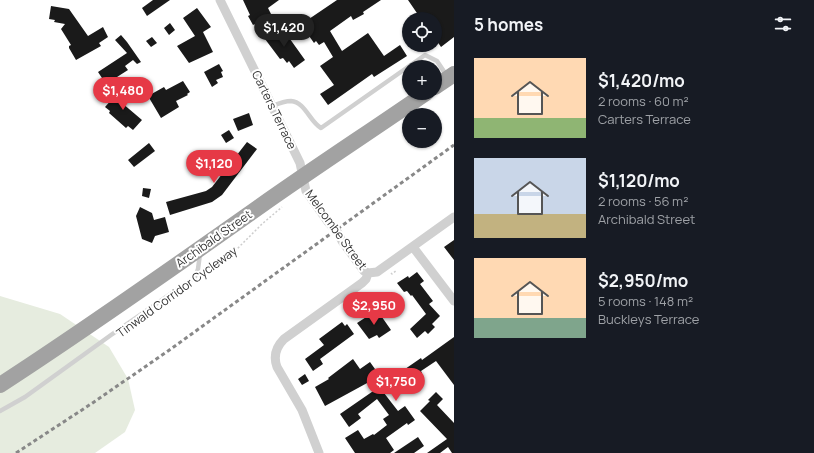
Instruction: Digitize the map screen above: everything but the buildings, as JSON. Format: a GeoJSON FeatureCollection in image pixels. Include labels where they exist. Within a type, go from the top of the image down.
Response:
{"type":"FeatureCollection","features":[{"type":"Feature","properties":{"kind":"highway"},"geometry":{"type":"LineString","coordinates":[[442,82],[451,76]]}},
{"type":"Feature","properties":{"kind":"highway","name":"Archibald Street"},"geometry":{"type":"LineString","coordinates":[[0,384],[47,355],[200,250],[260,206],[416,100]]}},
{"type":"Feature","properties":{"kind":"street","name":"Carters Terrace"},"geometry":{"type":"LineString","coordinates":[[220,0],[301,164],[303,177]]}},
{"type":"Feature","properties":{"kind":"street","name":"Melcombe Street"},"geometry":{"type":"LineString","coordinates":[[303,177],[306,191],[328,222],[338,233],[342,242],[362,270],[368,273],[377,272],[454,217]]}},
{"type":"Feature","properties":{"kind":"street"},"geometry":{"type":"LineString","coordinates":[[413,247],[454,301]]}},
{"type":"Feature","properties":{"kind":"street"},"geometry":{"type":"LineString","coordinates":[[319,453],[302,410],[275,363],[275,352],[284,339],[362,283],[366,279],[368,273]]}},
{"type":"Feature","properties":{"kind":"lane"},"geometry":{"type":"LineString","coordinates":[[272,106],[291,101],[305,109],[315,125],[321,128],[425,55],[437,61],[451,76]]}},
{"type":"Feature","properties":{"kind":"lane"},"geometry":{"type":"LineString","coordinates":[[0,411],[25,397],[195,277],[198,269],[200,250]]}},
{"type":"Feature","properties":{"kind":"path","name":"Tinwald Corridor Cycleway"},"geometry":{"type":"LineString","coordinates":[[198,279],[235,251],[262,224],[286,204]]}},
{"type":"Feature","properties":{"kind":"shaded area"},"geometry":{"type":"Polygon","coordinates":[[[0,296],[60,314],[109,347],[128,379],[135,410],[125,432],[95,453],[0,453],[0,296]]]}},
{"type":"Feature","properties":{"kind":"railway"},"geometry":{"type":"LineString","coordinates":[[16,453],[168,351],[454,145]]}}]}
